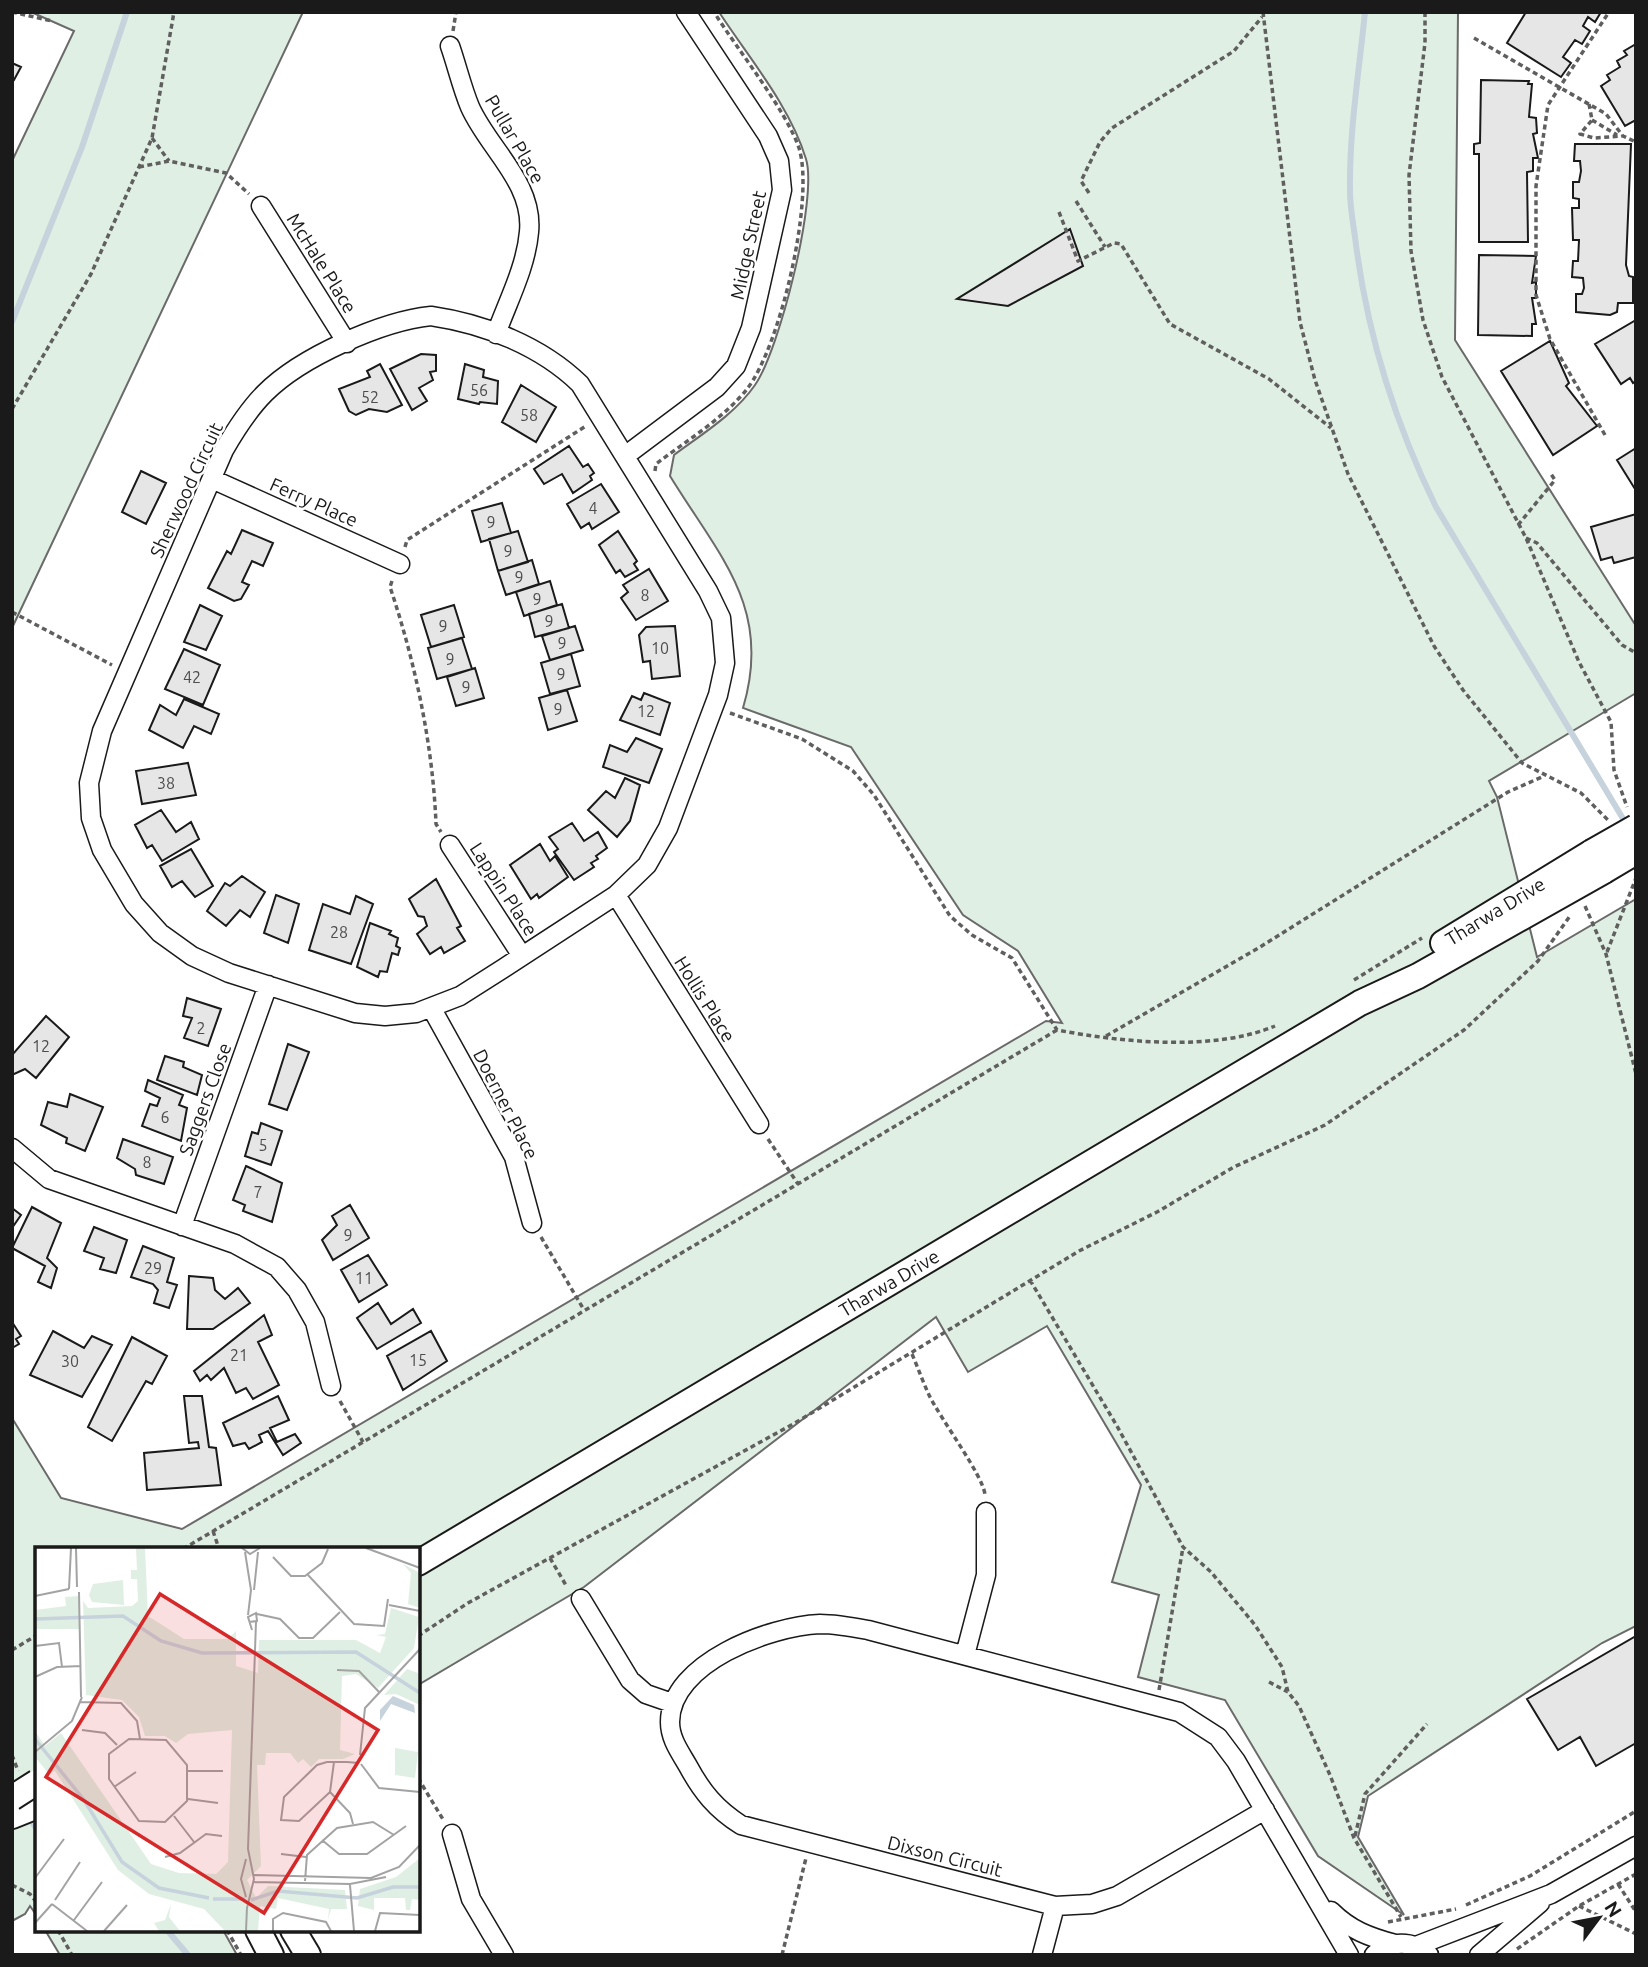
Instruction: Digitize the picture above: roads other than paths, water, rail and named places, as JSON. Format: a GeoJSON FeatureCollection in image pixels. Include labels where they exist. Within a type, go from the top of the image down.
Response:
{"type":"FeatureCollection","features":[{"type":"Feature","properties":{"kind":"main road","name":"Tharwa Drive"},"geometry":{"type":"LineString","coordinates":[[1598,861],[1626,821]]}},
{"type":"Feature","properties":{"kind":"main road","name":"Tharwa Drive"},"geometry":{"type":"LineString","coordinates":[[420,1562],[1355,992],[1418,976],[1598,861],[1636,852]]}},
{"type":"Feature","properties":{"kind":"main road"},"geometry":{"type":"LineString","coordinates":[[19,1809],[35,1785]]}},
{"type":"Feature","properties":{"kind":"main road"},"geometry":{"type":"LineString","coordinates":[[259,1932],[271,1955]]}},
{"type":"Feature","properties":{"kind":"main road"},"geometry":{"type":"LineString","coordinates":[[294,1932],[308,1955]]}},
{"type":"Feature","properties":{"kind":"street","name":"Midge Street"},"geometry":{"type":"LineString","coordinates":[[625,456],[717,387],[736,366],[751,328],[782,190],[779,161],[768,136],[686,12]]}},
{"type":"Feature","properties":{"kind":"street","name":"Pullar Place"},"geometry":{"type":"LineString","coordinates":[[450,46],[471,109],[516,179],[527,203],[530,229],[524,257],[496,334]]}},
{"type":"Feature","properties":{"kind":"street","name":"McHale Place"},"geometry":{"type":"LineString","coordinates":[[261,206],[347,343]]}},
{"type":"Feature","properties":{"kind":"street","name":"Sherwood Circuit"},"geometry":{"type":"LineString","coordinates":[[431,316],[458,320],[496,334],[558,363],[580,384],[625,456],[708,591],[724,632],[725,663],[718,695],[667,828],[647,865],[616,895],[460,996],[432,1009],[385,1016],[355,1013],[268,985],[192,956],[160,933],[134,904],[102,850],[91,818],[92,766],[102,731],[212,479],[242,419],[267,391],[308,363],[402,319],[431,316]]}},
{"type":"Feature","properties":{"kind":"street","name":"Ferry Place"},"geometry":{"type":"LineString","coordinates":[[212,479],[400,564]]}},
{"type":"Feature","properties":{"kind":"street","name":"Lappin Place"},"geometry":{"type":"LineString","coordinates":[[450,845],[522,956]]}},
{"type":"Feature","properties":{"kind":"street","name":"Hollis Place"},"geometry":{"type":"LineString","coordinates":[[616,895],[759,1124]]}},
{"type":"Feature","properties":{"kind":"street","name":"Saggers Close"},"geometry":{"type":"LineString","coordinates":[[182,1226],[268,985]]}},
{"type":"Feature","properties":{"kind":"street","name":"Doerner Place"},"geometry":{"type":"LineString","coordinates":[[432,1009],[514,1157],[532,1223]]}},
{"type":"Feature","properties":{"kind":"street"},"geometry":{"type":"LineString","coordinates":[[12,1149],[49,1180],[235,1244],[277,1268],[298,1290],[315,1322],[331,1386]]}},
{"type":"Feature","properties":{"kind":"street"},"geometry":{"type":"LineString","coordinates":[[965,1656],[986,1575],[986,1511]]}},
{"type":"Feature","properties":{"kind":"street"},"geometry":{"type":"LineString","coordinates":[[575,1594],[629,1681],[646,1694],[672,1703],[691,1675],[734,1649],[784,1629],[835,1625],[1179,1712],[1217,1737],[1236,1761],[1349,1955]]}},
{"type":"Feature","properties":{"kind":"street","name":"Dixson Circuit"},"geometry":{"type":"LineString","coordinates":[[672,1703],[670,1723],[674,1742],[700,1788],[718,1810],[741,1825],[1055,1906],[1092,1904],[1117,1896],[1265,1810]]}},
{"type":"Feature","properties":{"kind":"street"},"geometry":{"type":"LineString","coordinates":[[452,1834],[471,1899],[504,1955]]}},
{"type":"Feature","properties":{"kind":"street"},"geometry":{"type":"LineString","coordinates":[[1316,1896],[1346,1926],[1373,1938],[1423,1950],[1551,1894],[1633,1845]]}},
{"type":"Feature","properties":{"kind":"street"},"geometry":{"type":"LineString","coordinates":[[1479,1955],[1551,1894]]}},
{"type":"Feature","properties":{"kind":"street"},"geometry":{"type":"LineString","coordinates":[[1042,1955],[1055,1906]]}},
{"type":"Feature","properties":{"kind":"street"},"geometry":{"type":"LineString","coordinates":[[1374,1955],[1395,1944]]}},
{"type":"Feature","properties":{"kind":"waterway"},"geometry":{"type":"LineString","coordinates":[[12,322],[82,147],[127,12]]}},
{"type":"Feature","properties":{"kind":"waterway"},"geometry":{"type":"LineString","coordinates":[[1365,12],[1353,124],[1350,198],[1361,279],[1385,379],[1408,444],[1436,507],[1628,827]]}},
{"type":"Feature","properties":{"kind":"waterway"},"geometry":{"type":"LineString","coordinates":[[29,1817],[35,1827]]}},
{"type":"Feature","properties":{"kind":"waterway"},"geometry":{"type":"LineString","coordinates":[[169,1932],[188,1955]]}}]}
